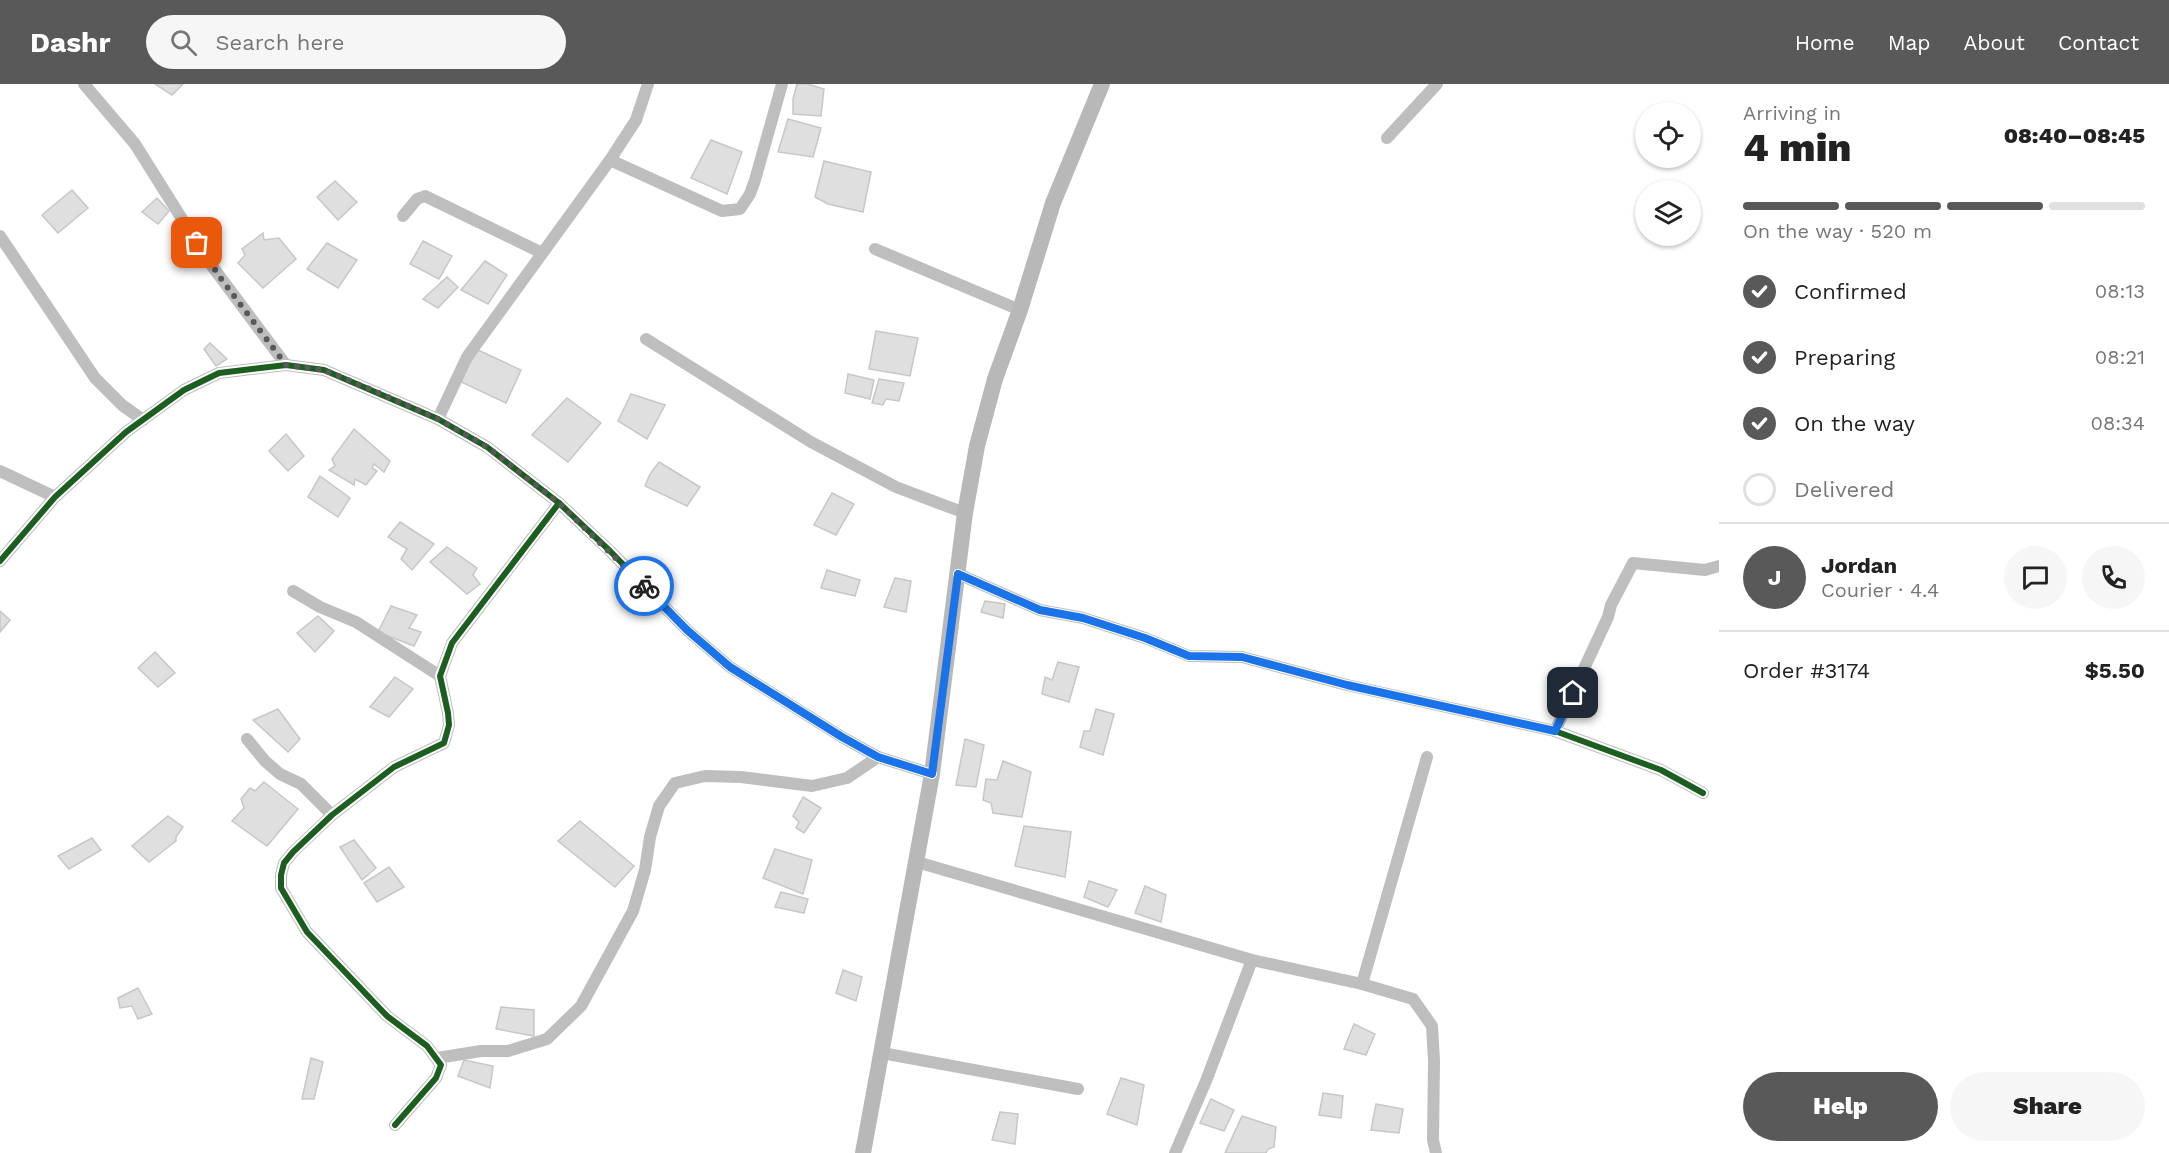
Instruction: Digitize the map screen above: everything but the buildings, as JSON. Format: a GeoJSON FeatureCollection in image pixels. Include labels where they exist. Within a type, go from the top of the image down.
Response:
{"type":"FeatureCollection","features":[{"type":"Feature","properties":{"kind":"main road"},"geometry":{"type":"LineString","coordinates":[[863,1153],[932,774],[965,513],[986,406],[1020,310],[1053,203],[1102,84]]}},
{"type":"Feature","properties":{"kind":"street"},"geometry":{"type":"LineString","coordinates":[[84,84],[135,144],[209,262],[286,365]]}},
{"type":"Feature","properties":{"kind":"street"},"geometry":{"type":"LineString","coordinates":[[438,419],[467,357],[610,160],[636,120],[648,84]]}},
{"type":"Feature","properties":{"kind":"street"},"geometry":{"type":"LineString","coordinates":[[610,160],[722,211],[740,208],[750,194],[755,180],[782,84]]}},
{"type":"Feature","properties":{"kind":"street"},"geometry":{"type":"LineString","coordinates":[[1387,138],[1437,84]]}},
{"type":"Feature","properties":{"kind":"street"},"geometry":{"type":"LineString","coordinates":[[403,216],[417,200],[425,196],[542,253]]}},
{"type":"Feature","properties":{"kind":"street"},"geometry":{"type":"LineString","coordinates":[[0,236],[95,378],[122,405],[143,420]]}},
{"type":"Feature","properties":{"kind":"street"},"geometry":{"type":"LineString","coordinates":[[875,249],[1020,310]]}},
{"type":"Feature","properties":{"kind":"street"},"geometry":{"type":"LineString","coordinates":[[646,339],[811,442],[896,487],[965,513]]}},
{"type":"Feature","properties":{"kind":"street"},"geometry":{"type":"LineString","coordinates":[[0,561],[55,497],[126,432],[184,390],[219,373],[286,365],[324,370],[438,419],[487,447],[559,503],[610,551],[687,630],[730,667],[878,757],[932,774]]}},
{"type":"Feature","properties":{"kind":"street"},"geometry":{"type":"LineString","coordinates":[[0,471],[55,497]]}},
{"type":"Feature","properties":{"kind":"street"},"geometry":{"type":"LineString","coordinates":[[395,1125],[436,1077],[441,1065],[427,1046],[387,1016],[308,932],[281,888],[284,863],[332,815],[394,767],[444,743],[449,725],[440,676],[452,643],[559,503]]}},
{"type":"Feature","properties":{"kind":"street"},"geometry":{"type":"LineString","coordinates":[[1555,731],[1608,617],[1611,605],[1633,563],[1705,570],[1719,566]]}},
{"type":"Feature","properties":{"kind":"street"},"geometry":{"type":"LineString","coordinates":[[958,574],[1040,610],[1083,618],[1145,638],[1189,656],[1242,657],[1347,685],[1555,731],[1660,770],[1703,793]]}},
{"type":"Feature","properties":{"kind":"street"},"geometry":{"type":"LineString","coordinates":[[293,591],[320,607],[356,622],[440,676]]}},
{"type":"Feature","properties":{"kind":"street"},"geometry":{"type":"LineString","coordinates":[[247,739],[265,761],[280,774],[301,784],[332,815]]}},
{"type":"Feature","properties":{"kind":"street"},"geometry":{"type":"LineString","coordinates":[[437,1058],[481,1051],[508,1051],[547,1039],[581,1006],[633,911],[659,806],[675,783],[705,776],[723,776],[812,786],[846,778],[878,757]]}},
{"type":"Feature","properties":{"kind":"street"},"geometry":{"type":"LineString","coordinates":[[1362,984],[1426,757]]}},
{"type":"Feature","properties":{"kind":"street"},"geometry":{"type":"LineString","coordinates":[[917,862],[1252,960],[1362,984],[1413,999],[1432,1026],[1433,1140],[1436,1153]]}},
{"type":"Feature","properties":{"kind":"street"},"geometry":{"type":"LineString","coordinates":[[1174,1153],[1206,1081],[1252,960]]}},
{"type":"Feature","properties":{"kind":"street"},"geometry":{"type":"LineString","coordinates":[[882,1053],[1078,1089]]}},
{"type":"Feature","properties":{"kind":"cycle path"},"geometry":{"type":"LineString","coordinates":[[0,561],[55,497],[126,432],[184,390],[219,373],[286,365],[324,370],[438,419],[487,447],[559,503],[610,551],[687,630],[730,667],[878,757],[932,774]]}},
{"type":"Feature","properties":{"kind":"cycle path"},"geometry":{"type":"LineString","coordinates":[[395,1125],[436,1078],[441,1065],[427,1046],[387,1016],[307,932],[281,888],[284,863],[332,815],[394,767],[444,743],[449,725],[440,676],[452,643],[559,503]]}},
{"type":"Feature","properties":{"kind":"cycle path"},"geometry":{"type":"LineString","coordinates":[[958,574],[1040,610],[1083,618],[1145,638],[1189,656],[1242,657],[1347,685],[1555,731],[1661,770],[1703,793]]}},
{"type":"Feature","properties":{"kind":"way so far"},"geometry":{"type":"LineString","coordinates":[[197,243],[286,365],[324,370],[438,419],[487,447],[559,503],[644,586]]}},
{"type":"Feature","properties":{"kind":"route"},"geometry":{"type":"LineString","coordinates":[[644,586],[687,630],[730,667],[878,757],[932,774],[958,574],[1040,610],[1083,618],[1114,630],[1145,638],[1189,656],[1242,657],[1347,685],[1555,731],[1573,693]]}}]}
